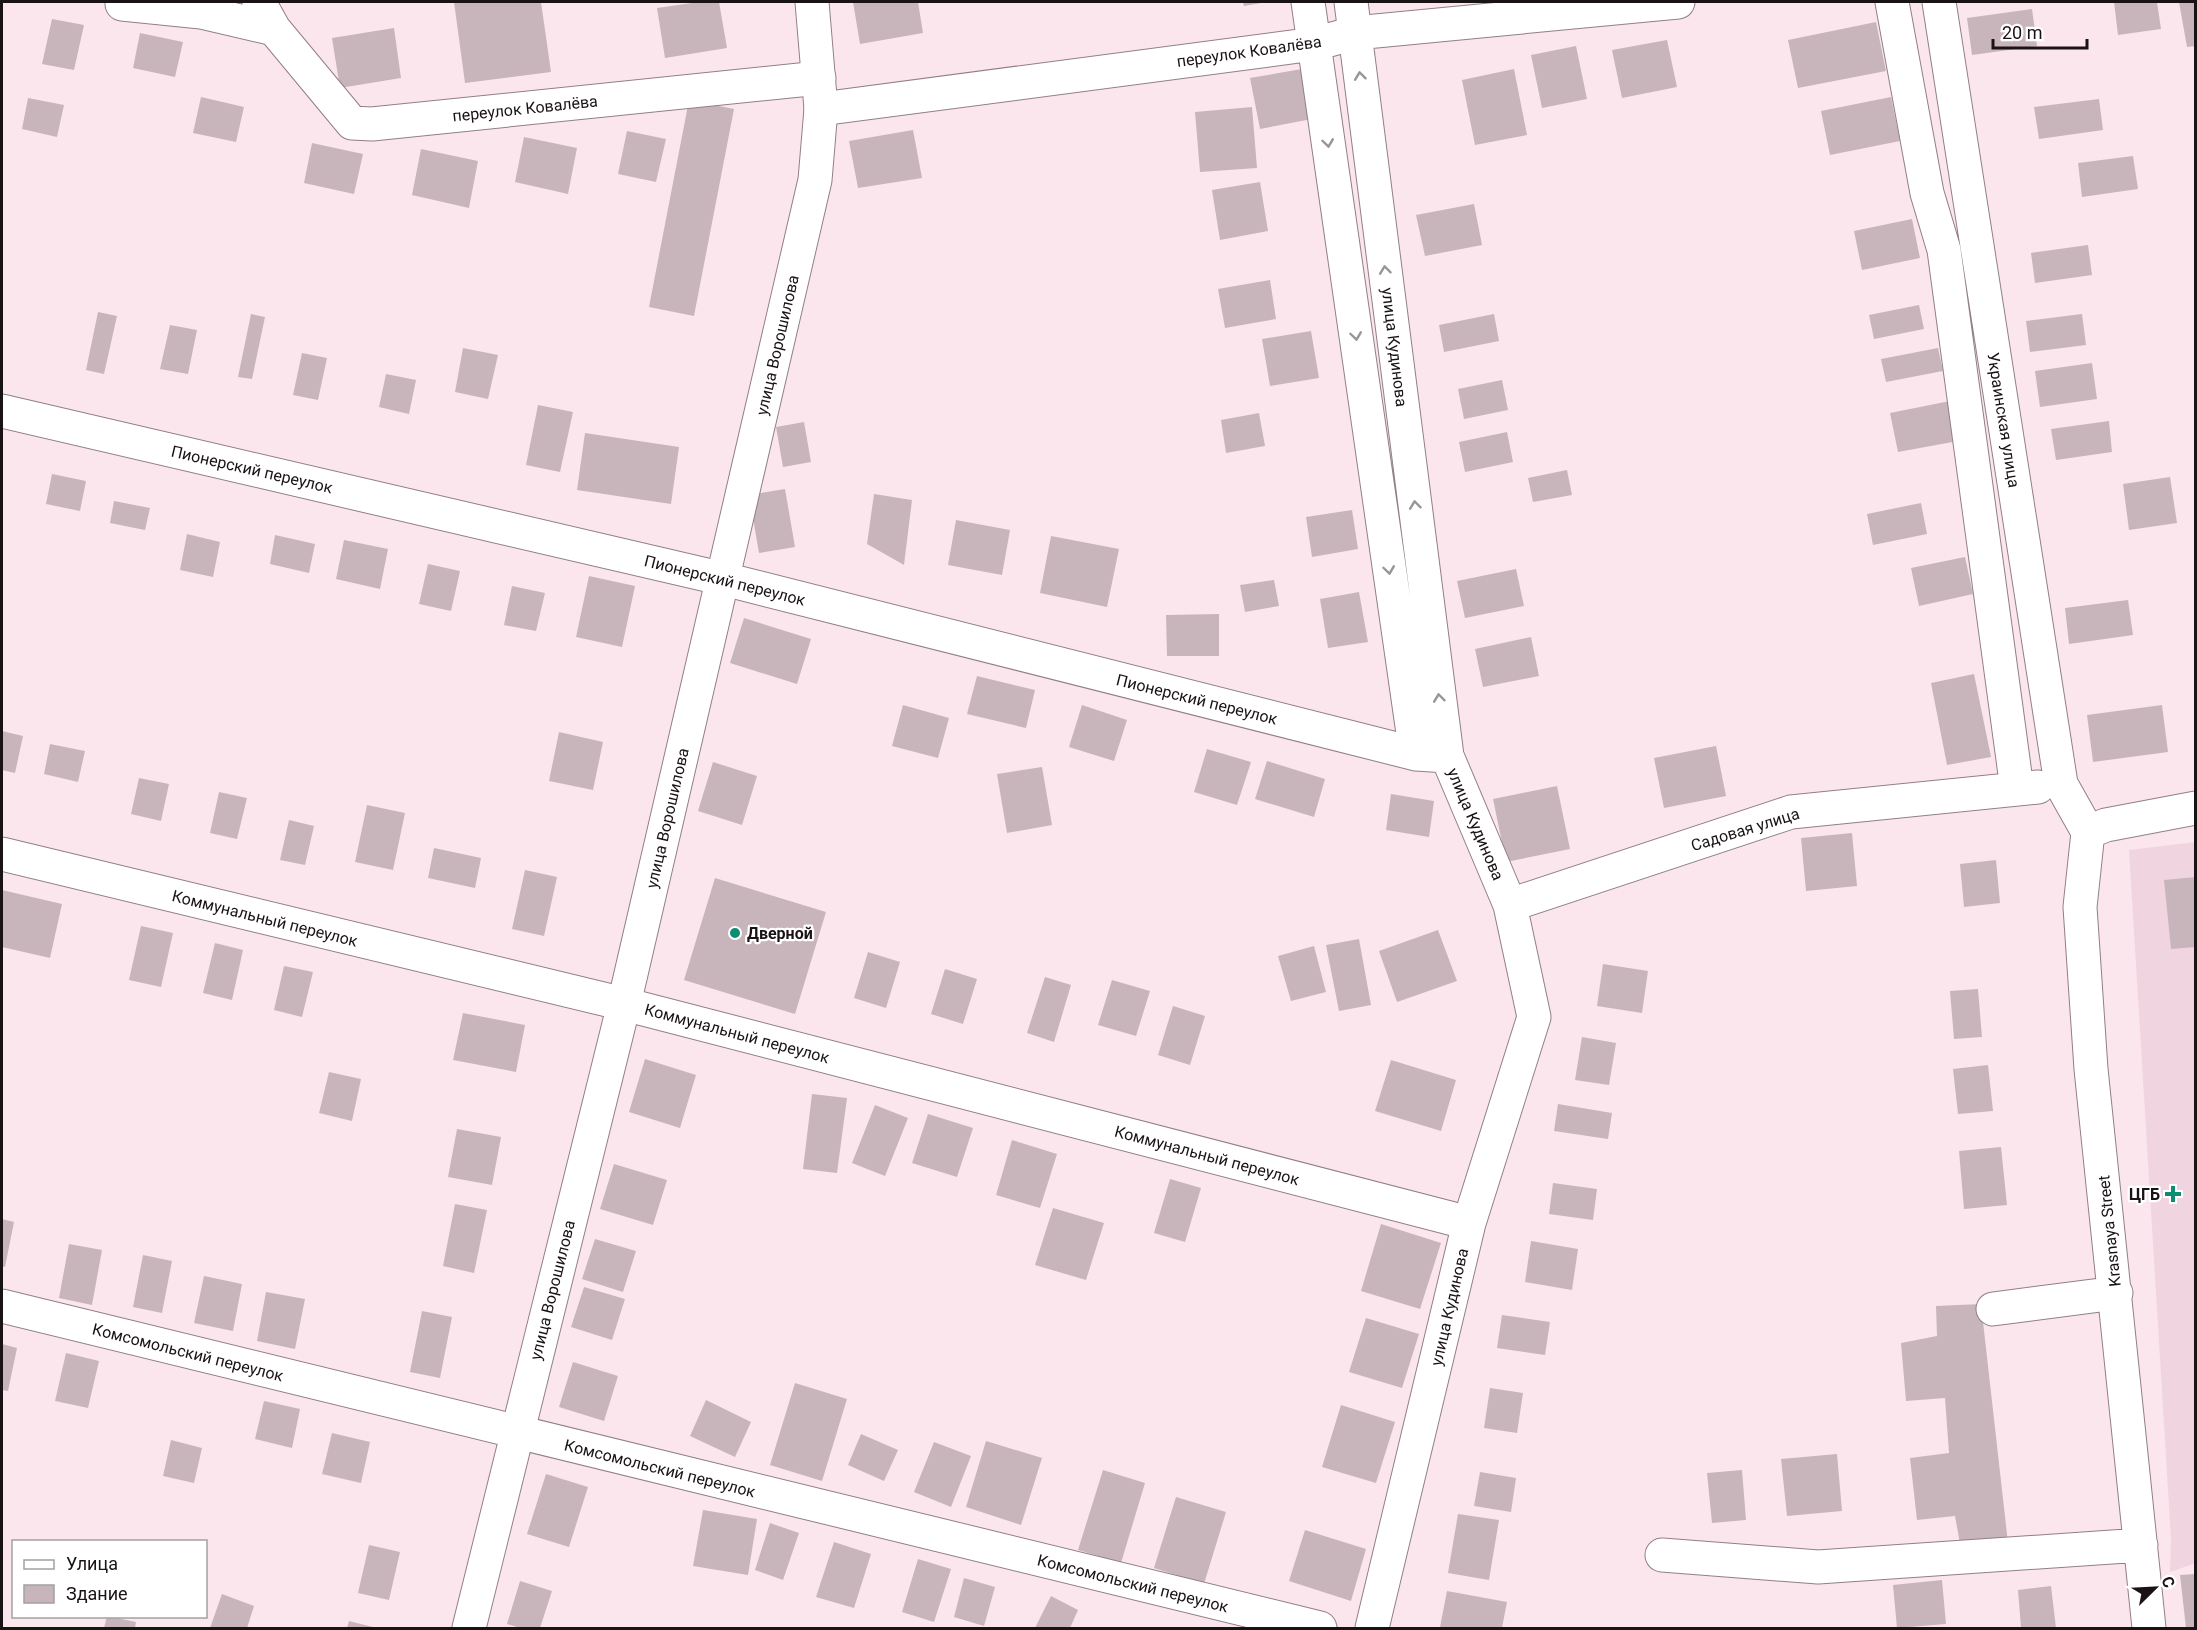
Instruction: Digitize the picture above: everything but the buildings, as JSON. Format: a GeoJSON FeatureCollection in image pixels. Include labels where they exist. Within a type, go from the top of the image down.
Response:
{"type":"FeatureCollection","features":[{"type":"Feature","properties":{"kind":"street","name":"улица Ворошилова"},"geometry":{"type":"LineString","coordinates":[[469,1629],[624,1004],[815,180],[820,93],[812,2]]}},
{"type":"Feature","properties":{"kind":"street","name":"улица Кудинова"},"geometry":{"type":"LineString","coordinates":[[1308,2],[1431,755],[1510,905],[1533,1017],[1469,1223],[1372,1629]]}},
{"type":"Feature","properties":{"kind":"street","name":"улица Кудинова"},"geometry":{"type":"LineString","coordinates":[[1351,2],[1431,755]]}},
{"type":"Feature","properties":{"kind":"street","name":"переулок Ковалёва"},"geometry":{"type":"LineString","coordinates":[[271,11],[352,123],[372,124],[820,93],[1314,44],[1355,33],[1678,2]]}},
{"type":"Feature","properties":{"kind":"street"},"geometry":{"type":"LineString","coordinates":[[1893,2],[1927,193],[1944,250],[2017,789]]}},
{"type":"Feature","properties":{"kind":"street","name":"Украинская улица"},"geometry":{"type":"LineString","coordinates":[[1939,2],[2061,784],[2088,832]]}},
{"type":"Feature","properties":{"kind":"street"},"geometry":{"type":"LineString","coordinates":[[122,4],[201,12],[271,11]]}},
{"type":"Feature","properties":{"kind":"street","name":"Пионерский переулок"},"geometry":{"type":"LineString","coordinates":[[2,411],[724,579],[1431,755]]}},
{"type":"Feature","properties":{"kind":"street","name":"Садовая улица"},"geometry":{"type":"LineString","coordinates":[[1510,905],[1791,812],[2061,784]]}},
{"type":"Feature","properties":{"kind":"street"},"geometry":{"type":"LineString","coordinates":[[2088,832],[2106,825],[2196,808]]}},
{"type":"Feature","properties":{"kind":"street","name":"Krasnaya Street"},"geometry":{"type":"LineString","coordinates":[[2088,832],[2080,907],[2082,954],[2091,1069],[2149,1629]]}},
{"type":"Feature","properties":{"kind":"street","name":"Коммунальный переулок"},"geometry":{"type":"LineString","coordinates":[[2,854],[624,1004],[1469,1223]]}},
{"type":"Feature","properties":{"kind":"street"},"geometry":{"type":"LineString","coordinates":[[1994,1309],[2116,1293]]}},
{"type":"Feature","properties":{"kind":"street","name":"Комсомольский переулок"},"geometry":{"type":"LineString","coordinates":[[2,1306],[1320,1629]]}},
{"type":"Feature","properties":{"kind":"street"},"geometry":{"type":"LineString","coordinates":[[1662,1555],[1818,1567],[2141,1545]]}},
{"type":"Feature","properties":{"kind":"shaded area","name":"ЦГБ"},"geometry":{"type":"Polygon","coordinates":[[[2195,842],[2196,1563],[2170,1572],[2171,1539],[2129,850],[2195,842]]]}},
{"type":"Feature","properties":{"kind":"place","name":"Дверной"},"geometry":{"type":"Point","coordinates":[735,933]}},
{"type":"Feature","properties":{"kind":"place","name":"ЦГБ"},"geometry":{"type":"Point","coordinates":[2173,1194]}}]}
